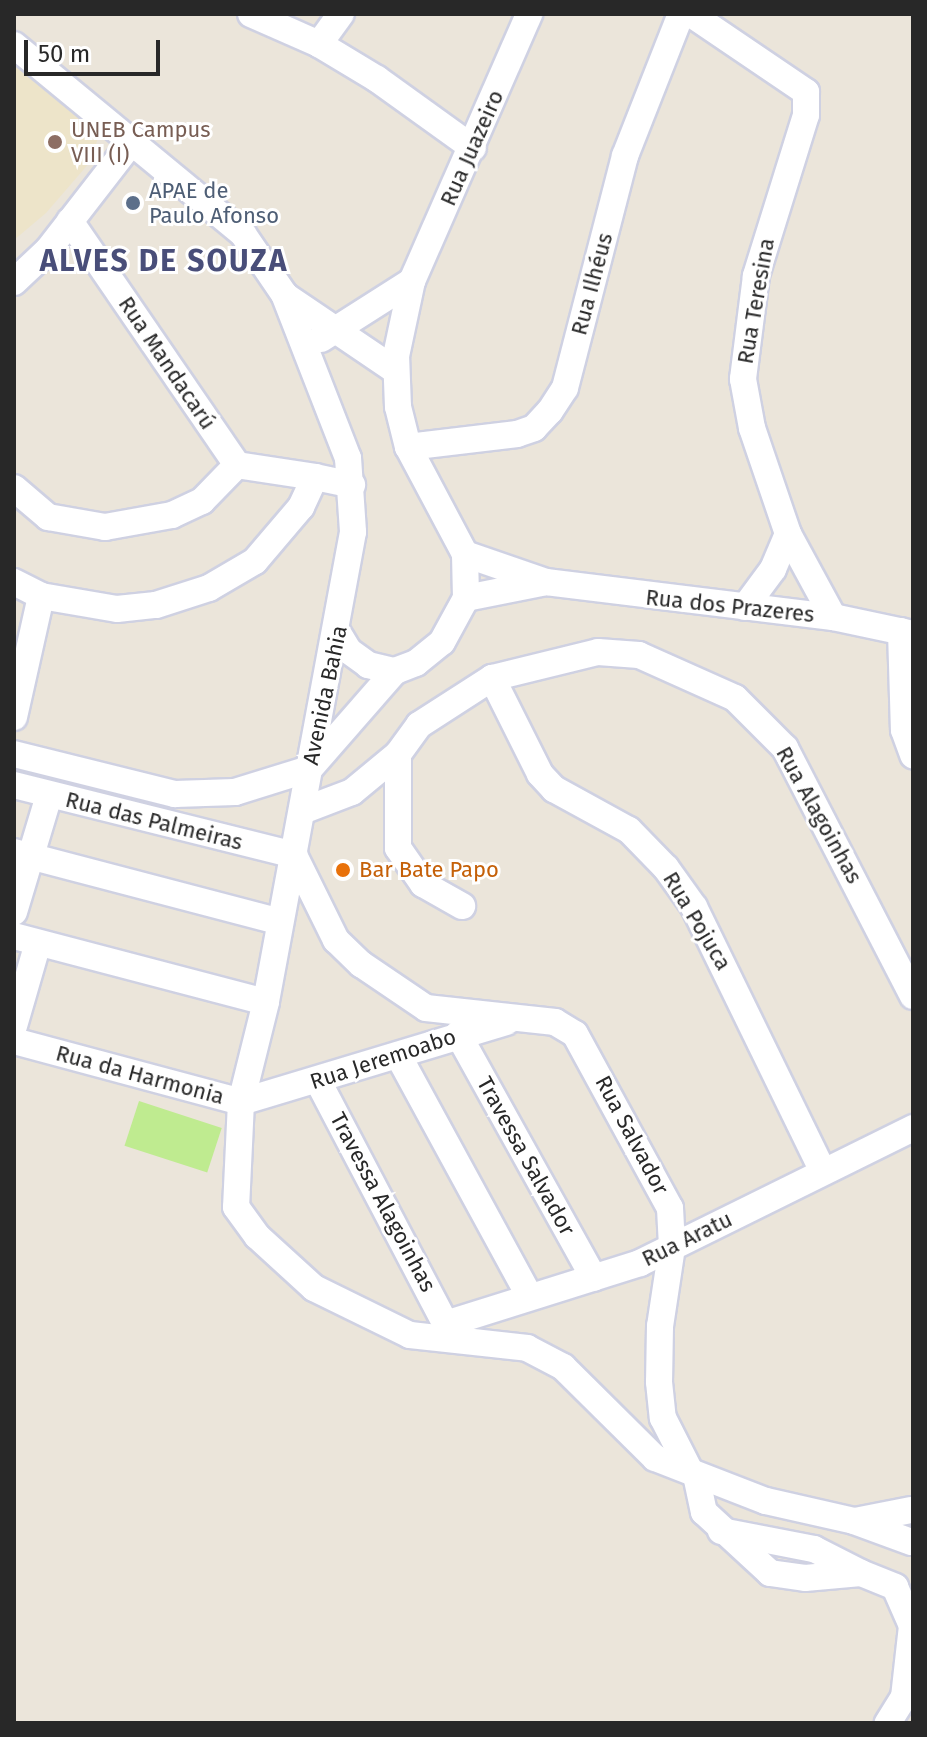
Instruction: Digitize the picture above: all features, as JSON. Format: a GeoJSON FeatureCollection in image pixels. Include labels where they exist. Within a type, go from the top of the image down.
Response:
{"type":"FeatureCollection","features":[{"type":"Feature","properties":{"kind":"street"},"geometry":{"type":"LineString","coordinates":[[251,14],[319,44],[473,148]]}},
{"type":"Feature","properties":{"kind":"street"},"geometry":{"type":"LineString","coordinates":[[319,44],[341,14]]}},
{"type":"Feature","properties":{"kind":"street","name":"Rua Juazeiro"},"geometry":{"type":"LineString","coordinates":[[465,554],[408,447],[395,370],[412,281],[473,148],[529,14]]}},
{"type":"Feature","properties":{"kind":"street","name":"Rua Ilhéus"},"geometry":{"type":"LineString","coordinates":[[408,447],[517,434],[534,428],[565,388],[625,156],[681,14]]}},
{"type":"Feature","properties":{"kind":"street","name":"Rua Teresina"},"geometry":{"type":"LineString","coordinates":[[691,14],[799,82],[806,92],[806,115],[756,276],[743,379],[752,428],[788,534],[833,617]]}},
{"type":"Feature","properties":{"kind":"street","name":"Avenida Bahia"},"geometry":{"type":"LineString","coordinates":[[14,45],[134,139],[243,234],[284,294],[348,458],[353,532],[338,633],[309,769],[266,1002],[241,1102]]}},
{"type":"Feature","properties":{"kind":"street"},"geometry":{"type":"LineString","coordinates":[[14,282],[70,221],[134,139]]}},
{"type":"Feature","properties":{"kind":"street","name":"Rua Mandacarú"},"geometry":{"type":"LineString","coordinates":[[70,221],[237,465]]}},
{"type":"Feature","properties":{"kind":"street"},"geometry":{"type":"LineString","coordinates":[[306,351],[412,281]]}},
{"type":"Feature","properties":{"kind":"street","name":"Avenida Bahia"},"geometry":{"type":"LineString","coordinates":[[284,294],[331,332],[395,370]]}},
{"type":"Feature","properties":{"kind":"street"},"geometry":{"type":"LineString","coordinates":[[14,488],[48,517],[105,527],[172,515],[202,501],[237,465],[352,485]]}},
{"type":"Feature","properties":{"kind":"street"},"geometry":{"type":"LineString","coordinates":[[14,582],[41,596],[117,609],[156,605],[209,588],[255,561],[301,507],[315,477]]}},
{"type":"Feature","properties":{"kind":"street"},"geometry":{"type":"LineString","coordinates":[[745,607],[773,569],[788,534]]}},
{"type":"Feature","properties":{"kind":"street"},"geometry":{"type":"LineString","coordinates":[[309,769],[395,671],[442,642],[466,598],[465,554]]}},
{"type":"Feature","properties":{"kind":"street","name":"Rua dos Prazeres"},"geometry":{"type":"LineString","coordinates":[[465,554],[546,582],[833,617],[907,632]]}},
{"type":"Feature","properties":{"kind":"street","name":"Rua dos Prazeres"},"geometry":{"type":"LineString","coordinates":[[466,598],[546,582]]}},
{"type":"Feature","properties":{"kind":"street"},"geometry":{"type":"LineString","coordinates":[[14,717],[20,660],[41,596]]}},
{"type":"Feature","properties":{"kind":"street"},"geometry":{"type":"LineString","coordinates":[[907,632],[904,730],[913,755]]}},
{"type":"Feature","properties":{"kind":"street"},"geometry":{"type":"LineString","coordinates":[[338,633],[349,651],[368,665],[395,671]]}},
{"type":"Feature","properties":{"kind":"street","name":"Rua Alagoinhas"},"geometry":{"type":"LineString","coordinates":[[302,811],[352,792],[398,754],[419,725],[492,678],[598,652],[625,654],[672,665],[735,698],[785,748],[913,996]]}},
{"type":"Feature","properties":{"kind":"street","name":"Rua Pojuca"},"geometry":{"type":"LineString","coordinates":[[492,678],[540,774],[554,789],[629,830],[666,868],[694,907],[823,1171]]}},
{"type":"Feature","properties":{"kind":"street","name":"Rua das Palmeiras"},"geometry":{"type":"LineString","coordinates":[[14,754],[175,794],[235,792],[309,769]]}},
{"type":"Feature","properties":{"kind":"street"},"geometry":{"type":"LineString","coordinates":[[398,754],[398,848],[423,884],[462,906]]}},
{"type":"Feature","properties":{"kind":"street","name":"Rua das Palmeiras"},"geometry":{"type":"LineString","coordinates":[[14,785],[294,855]]}},
{"type":"Feature","properties":{"kind":"street"},"geometry":{"type":"LineString","coordinates":[[14,912],[22,854],[49,795]]}},
{"type":"Feature","properties":{"kind":"street"},"geometry":{"type":"LineString","coordinates":[[22,854],[280,922]]}},
{"type":"Feature","properties":{"kind":"street","name":"Rua Salvador"},"geometry":{"type":"LineString","coordinates":[[294,855],[336,940],[361,964],[426,1008],[555,1022],[575,1034],[589,1054],[670,1208],[672,1247],[660,1326],[659,1382],[663,1418],[693,1473],[704,1512],[721,1531],[770,1573],[805,1578],[861,1573],[895,1587],[912,1626],[904,1697],[888,1723]]}},
{"type":"Feature","properties":{"kind":"street"},"geometry":{"type":"LineString","coordinates":[[14,1026],[26,940],[266,1002]]}},
{"type":"Feature","properties":{"kind":"street"},"geometry":{"type":"LineString","coordinates":[[425,1046],[432,1028],[426,1008]]}},
{"type":"Feature","properties":{"kind":"street","name":"Rua Jeremoabo"},"geometry":{"type":"LineString","coordinates":[[241,1102],[318,1081],[458,1034],[526,1017]]}},
{"type":"Feature","properties":{"kind":"street","name":"Travessa Salvador"},"geometry":{"type":"LineString","coordinates":[[458,1034],[594,1278]]}},
{"type":"Feature","properties":{"kind":"street","name":"Rua da Harmonia"},"geometry":{"type":"LineString","coordinates":[[14,1041],[241,1102],[236,1207],[257,1236],[314,1288],[410,1335],[451,1330],[527,1348],[563,1367],[655,1458],[693,1473]]}},
{"type":"Feature","properties":{"kind":"street"},"geometry":{"type":"LineString","coordinates":[[398,1055],[529,1295]]}},
{"type":"Feature","properties":{"kind":"street","name":"Travessa Alagoinhas"},"geometry":{"type":"LineString","coordinates":[[318,1081],[451,1330]]}},
{"type":"Feature","properties":{"kind":"street","name":"Rua Aratu"},"geometry":{"type":"LineString","coordinates":[[451,1330],[529,1295],[594,1278],[672,1247],[913,1128]]}},
{"type":"Feature","properties":{"kind":"street"},"geometry":{"type":"LineString","coordinates":[[693,1473],[766,1501],[854,1521],[912,1543]]}},
{"type":"Feature","properties":{"kind":"street"},"geometry":{"type":"LineString","coordinates":[[854,1521],[912,1509]]}},
{"type":"Feature","properties":{"kind":"street"},"geometry":{"type":"LineString","coordinates":[[912,1509],[904,1526],[912,1543]]}},
{"type":"Feature","properties":{"kind":"shaded area","name":"UNEB Campus VIII (I)"},"geometry":{"type":"Polygon","coordinates":[[[14,56],[102,124],[91,161],[46,213],[14,240],[14,56]]]}},
{"type":"Feature","properties":{"kind":"green space"},"geometry":{"type":"Polygon","coordinates":[[[139,1101],[222,1128],[207,1173],[124,1146],[139,1101]]]}},
{"type":"Feature","properties":{"kind":"place","name":"UNEB Campus VIII (I)"},"geometry":{"type":"Point","coordinates":[55,142]}},
{"type":"Feature","properties":{"kind":"place","name":"APAE de Paulo Afonso"},"geometry":{"type":"Point","coordinates":[133,203]}},
{"type":"Feature","properties":{"kind":"place","name":"Bar Bate Papo"},"geometry":{"type":"Point","coordinates":[343,870]}},
{"type":"Feature","properties":{"kind":"district","name":"ALVES DE SOUZA"},"geometry":{"type":"Point","coordinates":[164,261]}}]}
